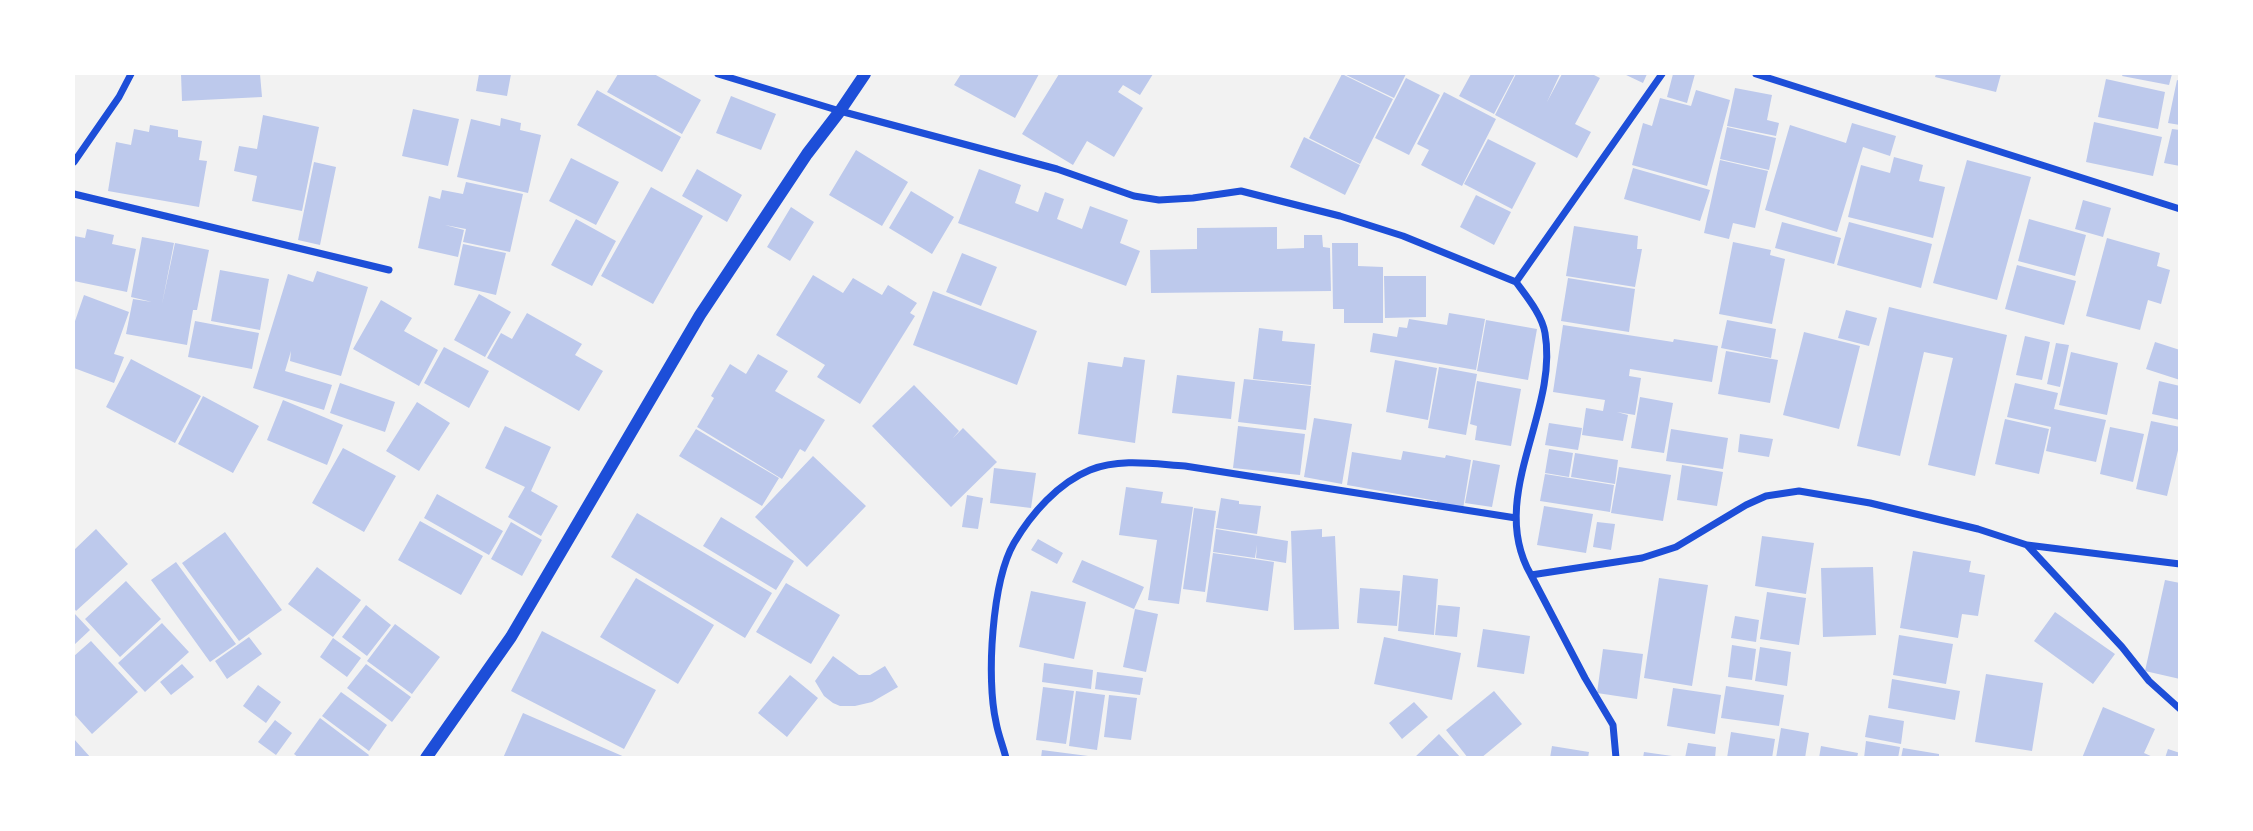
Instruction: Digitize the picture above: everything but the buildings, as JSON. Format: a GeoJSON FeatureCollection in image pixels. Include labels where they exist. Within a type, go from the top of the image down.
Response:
{"type":"FeatureCollection","features":[{"type":"Feature","properties":{"kind":"street"},"geometry":{"type":"LineString","coordinates":[[74,162],[120,97],[131,74]]}},
{"type":"Feature","properties":{"kind":"street"},"geometry":{"type":"LineString","coordinates":[[718,74],[840,111],[1057,169],[1134,196],[1170,200],[1241,191],[1340,216],[1403,236],[1516,282],[1532,304],[1545,332],[1546,368],[1516,505],[1521,558],[1613,725],[1616,758]]}},
{"type":"Feature","properties":{"kind":"street"},"geometry":{"type":"LineString","coordinates":[[426,758],[511,637],[700,315],[807,154],[865,74]]}},
{"type":"Feature","properties":{"kind":"street"},"geometry":{"type":"LineString","coordinates":[[1516,282],[1662,74]]}},
{"type":"Feature","properties":{"kind":"street"},"geometry":{"type":"LineString","coordinates":[[1756,74],[2179,209]]}},
{"type":"Feature","properties":{"kind":"street"},"geometry":{"type":"LineString","coordinates":[[74,194],[389,270]]}},
{"type":"Feature","properties":{"kind":"street"},"geometry":{"type":"LineString","coordinates":[[1006,758],[995,721],[991,691],[993,635],[1003,575],[1013,544],[1048,499],[1070,481],[1091,470],[1111,464],[1138,462],[1185,466],[1516,518]]}},
{"type":"Feature","properties":{"kind":"street"},"geometry":{"type":"LineString","coordinates":[[1531,575],[1653,554],[1676,547],[1746,505],[1766,496],[1799,491],[1884,506],[1978,529],[2027,545],[2179,564]]}},
{"type":"Feature","properties":{"kind":"street"},"geometry":{"type":"LineString","coordinates":[[2027,545],[2122,647],[2149,681],[2179,709]]}}]}
